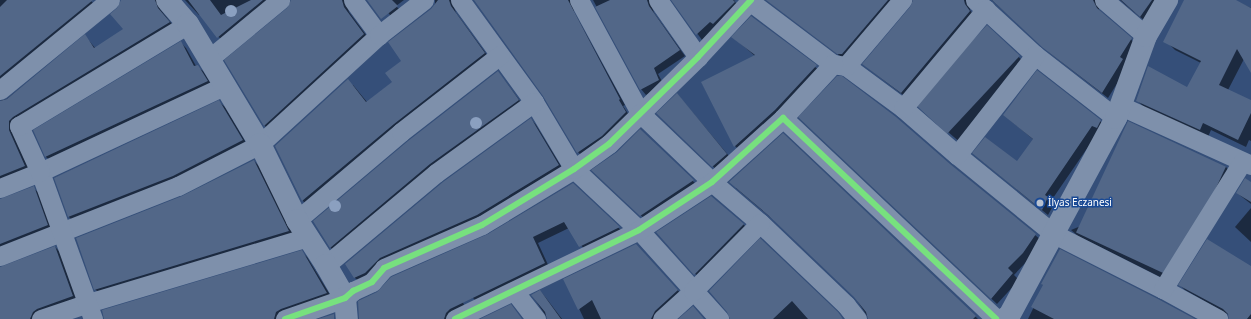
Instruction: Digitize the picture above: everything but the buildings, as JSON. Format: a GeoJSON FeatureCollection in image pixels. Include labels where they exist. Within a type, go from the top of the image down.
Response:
{"type":"FeatureCollection","features":[{"type":"Feature","properties":{"kind":"street"},"geometry":{"type":"LineString","coordinates":[[0,90],[110,0]]}},
{"type":"Feature","properties":{"kind":"street"},"geometry":{"type":"LineString","coordinates":[[167,0],[188,24],[226,85],[260,144],[302,229],[326,265],[346,308]]}},
{"type":"Feature","properties":{"kind":"street"},"geometry":{"type":"LineString","coordinates":[[210,58],[280,0]]}},
{"type":"Feature","properties":{"kind":"street"},"geometry":{"type":"LineString","coordinates":[[352,0],[379,35]]}},
{"type":"Feature","properties":{"kind":"street"},"geometry":{"type":"LineString","coordinates":[[0,256],[178,186],[260,144],[379,35],[424,0]]}},
{"type":"Feature","properties":{"kind":"street"},"geometry":{"type":"LineString","coordinates":[[460,0],[534,102],[574,169],[639,230],[719,319]]}},
{"type":"Feature","properties":{"kind":"street"},"geometry":{"type":"LineString","coordinates":[[579,0],[640,113],[712,182],[760,223],[846,305],[857,319]]}},
{"type":"Feature","properties":{"kind":"street"},"geometry":{"type":"LineString","coordinates":[[658,0],[698,57]]}},
{"type":"Feature","properties":{"kind":"street"},"geometry":{"type":"LineString","coordinates":[[455,319],[639,230],[712,182],[839,65],[902,0]]}},
{"type":"Feature","properties":{"kind":"street"},"geometry":{"type":"LineString","coordinates":[[1104,0],[1146,36]]}},
{"type":"Feature","properties":{"kind":"street"},"geometry":{"type":"LineString","coordinates":[[783,118],[1006,318],[1054,234],[1119,112],[1146,36],[1166,0]]}},
{"type":"Feature","properties":{"kind":"street"},"geometry":{"type":"LineString","coordinates":[[346,308],[353,291],[372,282],[384,268],[482,225],[574,169],[609,144],[698,57],[750,1],[839,65],[903,108],[957,155],[1054,234],[1163,289],[1218,319]]}},
{"type":"Feature","properties":{"kind":"street"},"geometry":{"type":"LineString","coordinates":[[903,108],[981,4],[1035,55],[1119,112],[1246,163],[1163,289]]}},
{"type":"Feature","properties":{"kind":"street"},"geometry":{"type":"LineString","coordinates":[[91,311],[63,231],[40,172],[19,126],[188,24]]}},
{"type":"Feature","properties":{"kind":"street"},"geometry":{"type":"LineString","coordinates":[[41,319],[91,311],[302,229],[401,132],[500,55]]}},
{"type":"Feature","properties":{"kind":"street"},"geometry":{"type":"LineString","coordinates":[[957,155],[1035,55]]}},
{"type":"Feature","properties":{"kind":"street"},"geometry":{"type":"LineString","coordinates":[[0,188],[40,172],[226,85]]}},
{"type":"Feature","properties":{"kind":"street"},"geometry":{"type":"LineString","coordinates":[[326,265],[436,174],[534,102]]}},
{"type":"Feature","properties":{"kind":"street"},"geometry":{"type":"LineString","coordinates":[[662,319],[693,291],[760,223]]}},
{"type":"Feature","properties":{"kind":"street"},"geometry":{"type":"LineString","coordinates":[[514,291],[536,319]]}},
{"type":"Feature","properties":{"kind":"street"},"geometry":{"type":"LineString","coordinates":[[285,319],[346,308]]}},
{"type":"Feature","properties":{"kind":"cycle path"},"geometry":{"type":"LineString","coordinates":[[285,319],[345,298],[353,291],[372,282],[384,268],[482,225],[574,169],[609,144],[698,57],[751,0]]}},
{"type":"Feature","properties":{"kind":"cycle path"},"geometry":{"type":"LineString","coordinates":[[455,319],[639,230],[712,182],[783,118],[996,319]]}},
{"type":"Feature","properties":{"kind":"place","name":"İlyas Eczanesi"},"geometry":{"type":"Point","coordinates":[1040,203]}}]}
